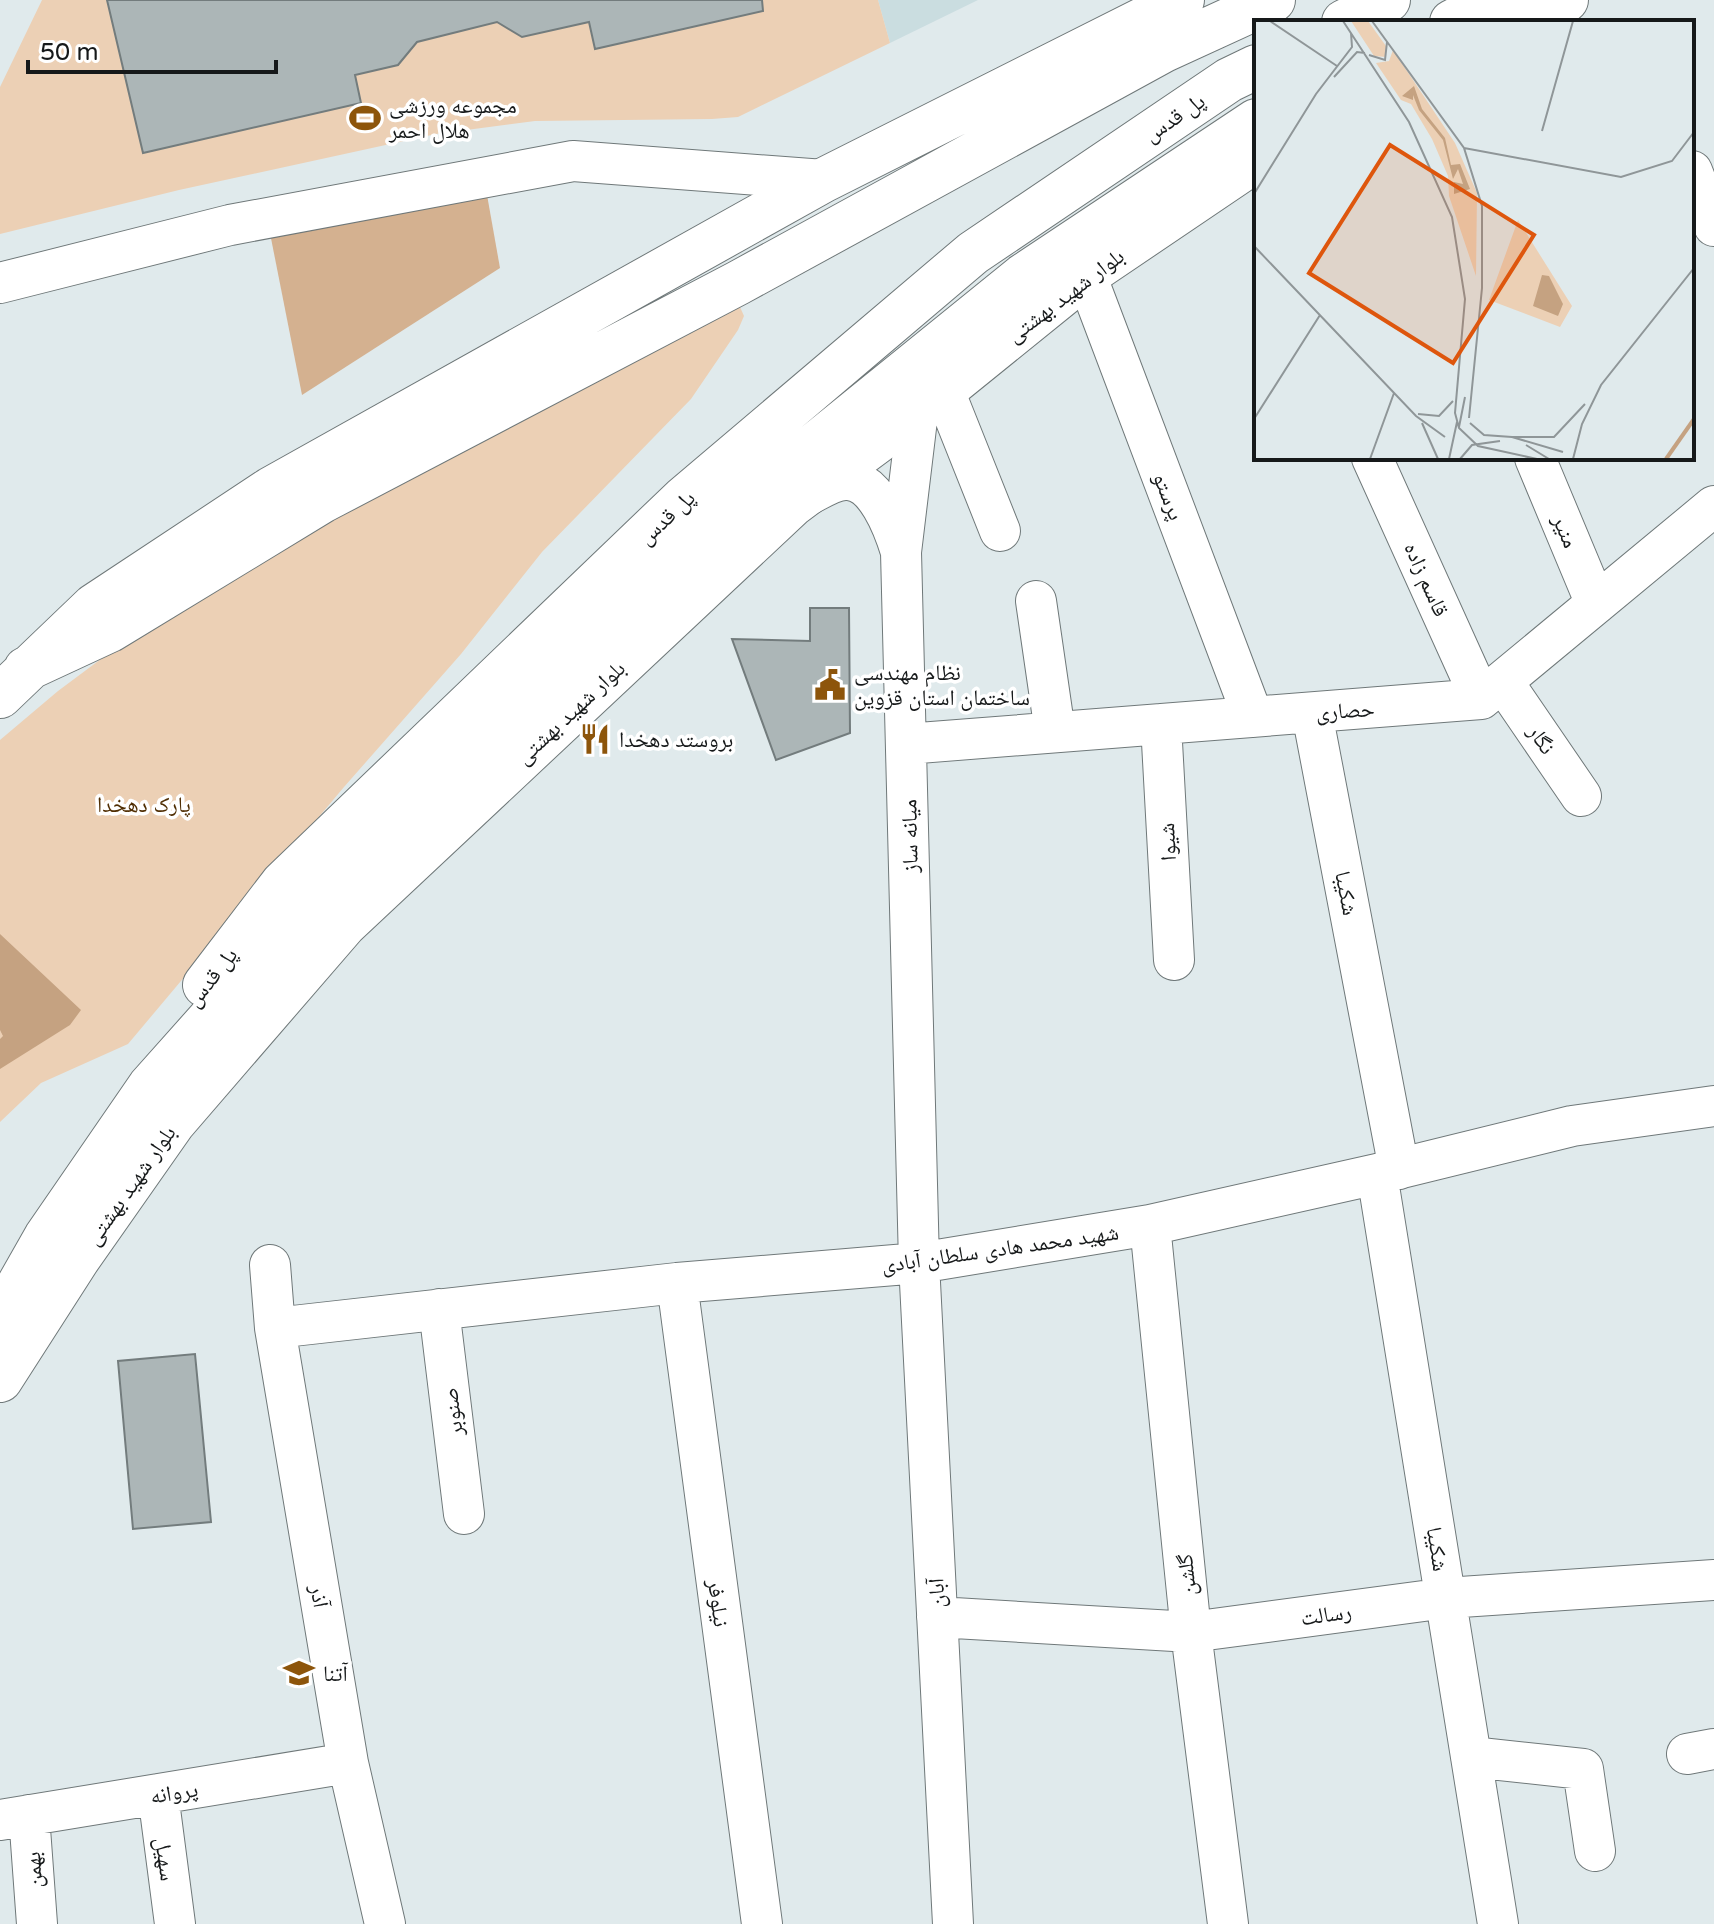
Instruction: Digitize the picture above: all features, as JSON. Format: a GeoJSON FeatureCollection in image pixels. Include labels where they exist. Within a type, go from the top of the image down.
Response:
{"type":"FeatureCollection","features":[{"type":"Feature","properties":{"kind":"main road"},"geometry":{"type":"LineString","coordinates":[[13,682],[94,606],[271,489],[824,180],[1182,0]]}},
{"type":"Feature","properties":{"kind":"main road"},"geometry":{"type":"LineString","coordinates":[[13,682],[110,630],[322,501],[712,297],[1164,50],[1273,0]]}},
{"type":"Feature","properties":{"kind":"main road"},"geometry":{"type":"LineString","coordinates":[[1348,20],[1388,0]]}},
{"type":"Feature","properties":{"kind":"main road"},"geometry":{"type":"LineString","coordinates":[[1456,20],[1495,0]]}},
{"type":"Feature","properties":{"kind":"main road"},"geometry":{"type":"LineString","coordinates":[[1523,20],[1566,0]]}},
{"type":"Feature","properties":{"kind":"main road","name":"پل قدس"},"geometry":{"type":"LineString","coordinates":[[172,1061],[176,1023],[283,883],[683,499],[973,253],[1229,80],[1254,68]]}},
{"type":"Feature","properties":{"kind":"main road","name":"پل قدس"},"geometry":{"type":"LineString","coordinates":[[0,1318],[46,1237],[150,1086],[321,894],[706,533],[1023,276],[1254,122]]}},
{"type":"Feature","properties":{"kind":"main road","name":"بلوار شهید بهشتی"},"geometry":{"type":"LineString","coordinates":[[0,1380],[77,1260],[173,1123],[344,925],[793,504],[930,400],[1086,275],[1254,161]]}},
{"type":"Feature","properties":{"kind":"street"},"geometry":{"type":"LineString","coordinates":[[0,283],[230,225],[573,161],[824,180]]}},
{"type":"Feature","properties":{"kind":"street"},"geometry":{"type":"LineString","coordinates":[[1694,176],[1714,226]]}},
{"type":"Feature","properties":{"kind":"street","name":"پرستو"},"geometry":{"type":"LineString","coordinates":[[1086,275],[1253,717]]}},
{"type":"Feature","properties":{"kind":"street"},"geometry":{"type":"LineString","coordinates":[[930,400],[1000,531]]}},
{"type":"Feature","properties":{"kind":"street","name":"میانه ساز"},"geometry":{"type":"LineString","coordinates":[[919,1263],[901,552],[930,400]]}},
{"type":"Feature","properties":{"kind":"street","name":"قاسم زاده"},"geometry":{"type":"LineString","coordinates":[[1373,460],[1492,690]]}},
{"type":"Feature","properties":{"kind":"street","name":"منیر"},"geometry":{"type":"LineString","coordinates":[[1536,460],[1596,604]]}},
{"type":"Feature","properties":{"kind":"street"},"geometry":{"type":"LineString","coordinates":[[793,504],[844,479],[860,483],[891,520],[901,552]]}},
{"type":"Feature","properties":{"kind":"street"},"geometry":{"type":"LineString","coordinates":[[1492,690],[1714,506]]}},
{"type":"Feature","properties":{"kind":"street"},"geometry":{"type":"LineString","coordinates":[[1036,601],[1055,732]]}},
{"type":"Feature","properties":{"kind":"street","name":"حصاری"},"geometry":{"type":"LineString","coordinates":[[906,744],[1312,713],[1492,690]]}},
{"type":"Feature","properties":{"kind":"street","name":"نگار"},"geometry":{"type":"LineString","coordinates":[[1492,690],[1581,796]]}},
{"type":"Feature","properties":{"kind":"street","name":"شکیبا"},"geometry":{"type":"LineString","coordinates":[[1312,713],[1388,1171],[1446,1598],[1498,1924]]}},
{"type":"Feature","properties":{"kind":"street","name":"شیوا"},"geometry":{"type":"LineString","coordinates":[[1161,724],[1174,960]]}},
{"type":"Feature","properties":{"kind":"street","name":"شهید محمد هادی سلطان آبادی"},"geometry":{"type":"LineString","coordinates":[[275,1328],[677,1283],[919,1263],[1150,1225],[1572,1126],[1714,1106]]}},
{"type":"Feature","properties":{"kind":"street","name":"گلشن"},"geometry":{"type":"LineString","coordinates":[[1150,1225],[1191,1632],[1228,1924]]}},
{"type":"Feature","properties":{"kind":"street","name":"آبان"},"geometry":{"type":"LineString","coordinates":[[919,1263],[953,1924]]}},
{"type":"Feature","properties":{"kind":"street","name":"آذر"},"geometry":{"type":"LineString","coordinates":[[270,1265],[275,1328],[348,1763],[385,1924]]}},
{"type":"Feature","properties":{"kind":"street","name":"نیلوفر"},"geometry":{"type":"LineString","coordinates":[[677,1283],[762,1924]]}},
{"type":"Feature","properties":{"kind":"street","name":"صنوبر"},"geometry":{"type":"LineString","coordinates":[[439,1309],[464,1514]]}},
{"type":"Feature","properties":{"kind":"street","name":"رسالت"},"geometry":{"type":"LineString","coordinates":[[937,1617],[1191,1632],[1446,1598],[1714,1580]]}},
{"type":"Feature","properties":{"kind":"street"},"geometry":{"type":"LineString","coordinates":[[1471,1757],[1583,1769],[1595,1851]]}},
{"type":"Feature","properties":{"kind":"street","name":"پروانه"},"geometry":{"type":"LineString","coordinates":[[14,1818],[348,1763]]}},
{"type":"Feature","properties":{"kind":"street","name":"سهیل"},"geometry":{"type":"LineString","coordinates":[[158,1794],[175,1924]]}},
{"type":"Feature","properties":{"kind":"street","name":"بهمن"},"geometry":{"type":"LineString","coordinates":[[14,1818],[37,1924]]}},
{"type":"Feature","properties":{"kind":"shaded area"},"geometry":{"type":"Polygon","coordinates":[[[878,0],[978,0],[890,43],[878,0]]]}},
{"type":"Feature","properties":{"kind":"shaded area"},"geometry":{"type":"Polygon","coordinates":[[[484,178],[500,268],[302,395],[267,218],[484,178]]]}},
{"type":"Feature","properties":{"kind":"shaded area"},"geometry":{"type":"Polygon","coordinates":[[[0,934],[81,1010],[70,1025],[0,1069],[0,1039],[3,1036],[0,1030],[0,934]]]}},
{"type":"Feature","properties":{"kind":"green space","name":"مجموعه ورزشی هلال احمر"},"geometry":{"type":"Polygon","coordinates":[[[42,0],[878,0],[890,43],[738,117],[535,121],[436,134],[179,190],[0,234],[0,87],[42,0]]]}},
{"type":"Feature","properties":{"kind":"green space","name":"پارک دهخدا"},"geometry":{"type":"Polygon","coordinates":[[[740,307],[744,316],[738,330],[691,399],[542,552],[461,654],[344,787],[128,1044],[41,1083],[0,1122],[0,740],[58,691],[203,583],[726,308],[740,307]]]}},
{"type":"Feature","properties":{"kind":"building","name":"مجموعه ورزشی هلال احمر"},"geometry":{"type":"Polygon","coordinates":[[[107,0],[762,0],[763,11],[595,49],[589,22],[522,37],[497,22],[417,42],[398,65],[355,75],[361,103],[143,153],[107,0]]]}},
{"type":"Feature","properties":{"kind":"building"},"geometry":{"type":"Polygon","coordinates":[[[810,608],[849,608],[850,733],[776,760],[732,639],[810,641],[810,608]]]}},
{"type":"Feature","properties":{"kind":"building"},"geometry":{"type":"Polygon","coordinates":[[[195,1354],[211,1522],[133,1529],[118,1361],[195,1354]]]}},
{"type":"Feature","properties":{"kind":"place","name":"مجموعه ورزشی هلال احمر"},"geometry":{"type":"Point","coordinates":[365,118]}},
{"type":"Feature","properties":{"kind":"place","name":"نظام مهندسی ساختمان استان قزوین"},"geometry":{"type":"Point","coordinates":[830,685]}},
{"type":"Feature","properties":{"kind":"place","name":"بروستد دهخدا"},"geometry":{"type":"Point","coordinates":[595,739]}},
{"type":"Feature","properties":{"kind":"place","name":"آتنا"},"geometry":{"type":"Point","coordinates":[299,1673]}}]}
